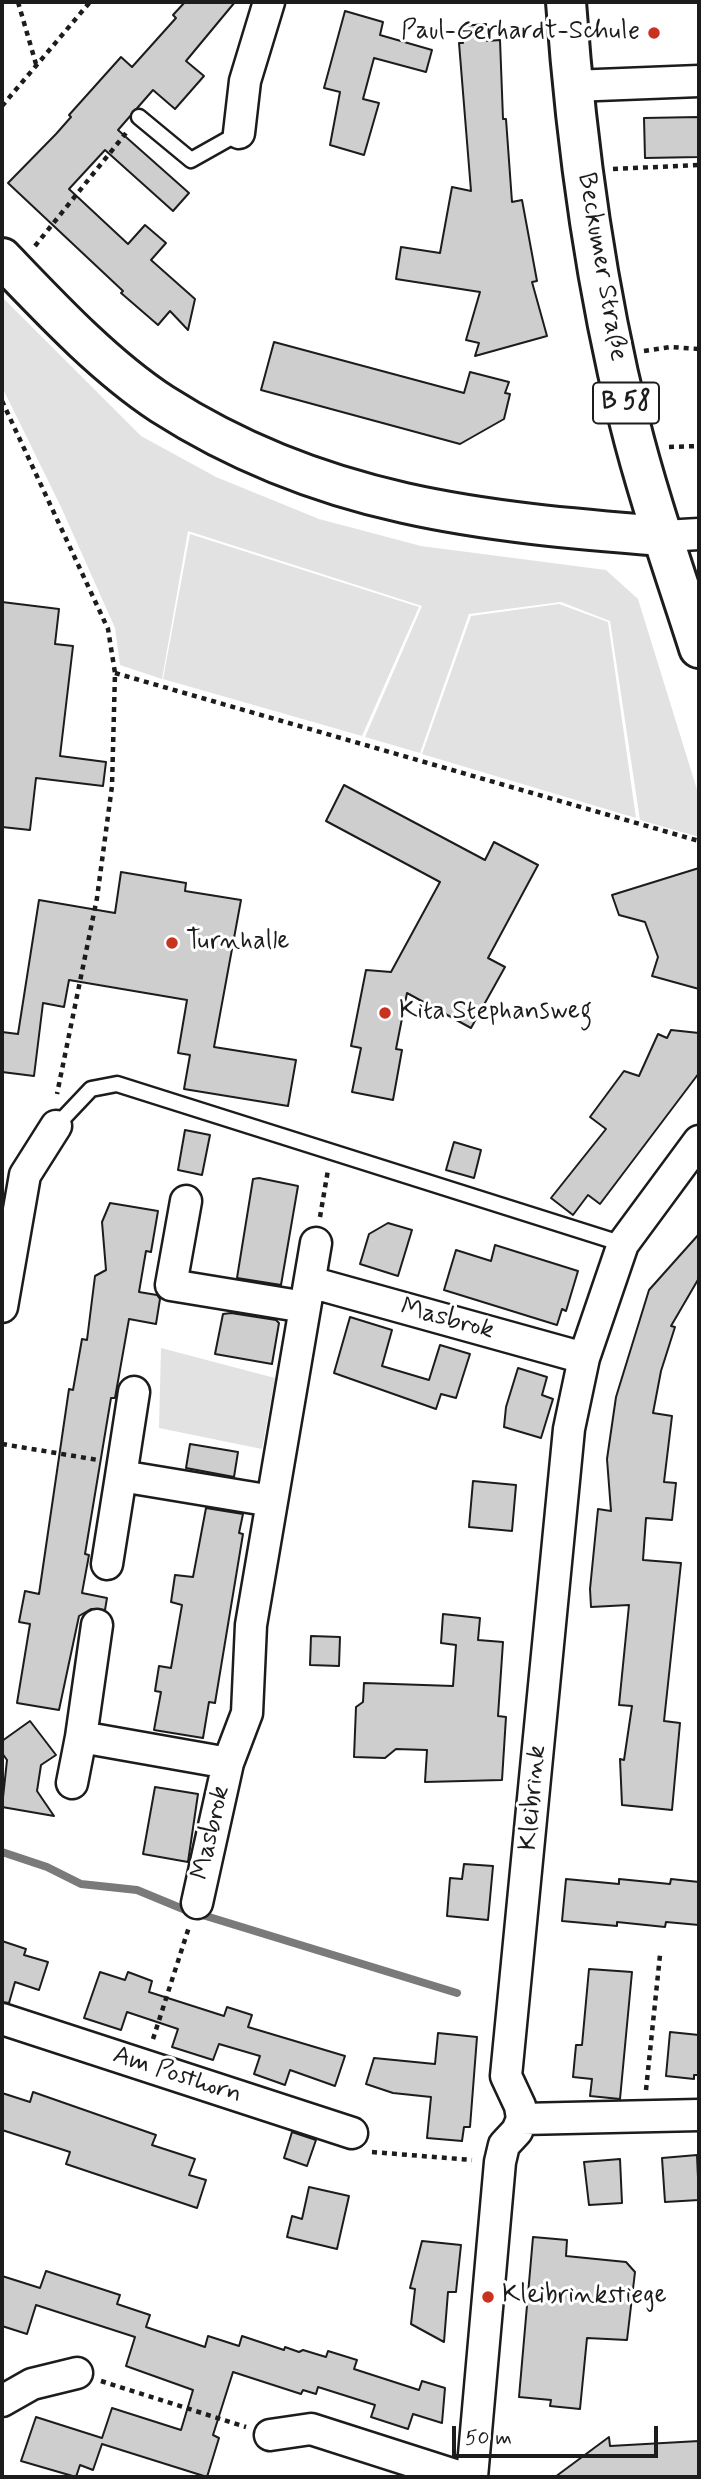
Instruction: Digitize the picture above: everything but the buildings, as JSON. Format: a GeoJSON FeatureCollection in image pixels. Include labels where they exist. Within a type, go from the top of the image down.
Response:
{"type":"FeatureCollection","features":[{"type":"Feature","properties":{"kind":"main road","name":"Beckumer Straße"},"geometry":{"type":"LineString","coordinates":[[566,2],[572,86],[597,268],[629,421],[682,535],[699,648]]}},
{"type":"Feature","properties":{"kind":"main road"},"geometry":{"type":"LineString","coordinates":[[8,264],[81,337],[161,403],[239,446],[325,482],[424,510],[509,523],[682,535]]}},
{"type":"Feature","properties":{"kind":"street"},"geometry":{"type":"LineString","coordinates":[[239,133],[245,81],[269,2]]}},
{"type":"Feature","properties":{"kind":"street"},"geometry":{"type":"LineString","coordinates":[[572,86],[699,81]]}},
{"type":"Feature","properties":{"kind":"street"},"geometry":{"type":"LineString","coordinates":[[2,1307],[25,1175],[56,1126]]}},
{"type":"Feature","properties":{"kind":"street","name":"Kleibrink"},"geometry":{"type":"LineString","coordinates":[[523,2119],[506,2076],[569,1429],[584,1358],[623,1244],[699,1141]]}},
{"type":"Feature","properties":{"kind":"street","name":"Masbrok"},"geometry":{"type":"LineString","coordinates":[[186,1201],[171,1285],[308,1294],[584,1358]]}},
{"type":"Feature","properties":{"kind":"street","name":"Masbrok"},"geometry":{"type":"LineString","coordinates":[[193,1913],[228,1763],[247,1713],[251,1625],[316,1243]]}},
{"type":"Feature","properties":{"kind":"street"},"geometry":{"type":"LineString","coordinates":[[107,1564],[134,1392]]}},
{"type":"Feature","properties":{"kind":"street"},"geometry":{"type":"LineString","coordinates":[[122,1470],[272,1501]]}},
{"type":"Feature","properties":{"kind":"street"},"geometry":{"type":"LineString","coordinates":[[72,1783],[97,1625]]}},
{"type":"Feature","properties":{"kind":"street","name":"Masbrok"},"geometry":{"type":"LineString","coordinates":[[81,1737],[228,1763]]}},
{"type":"Feature","properties":{"kind":"street","name":"Am Posthorn"},"geometry":{"type":"LineString","coordinates":[[2,2019],[352,2133]]}},
{"type":"Feature","properties":{"kind":"street"},"geometry":{"type":"LineString","coordinates":[[472,2477],[500,2162],[504,2145],[517,2131],[523,2119],[699,2115]]}},
{"type":"Feature","properties":{"kind":"street"},"geometry":{"type":"LineString","coordinates":[[2,2401],[32,2384],[76,2374]]}},
{"type":"Feature","properties":{"kind":"street"},"geometry":{"type":"LineString","coordinates":[[270,2435],[311,2429],[461,2477]]}},
{"type":"Feature","properties":{"kind":"lane"},"geometry":{"type":"LineString","coordinates":[[139,117],[191,160],[239,133]]}},
{"type":"Feature","properties":{"kind":"lane"},"geometry":{"type":"LineString","coordinates":[[56,1126],[91,1089],[117,1084],[623,1244]]}},
{"type":"Feature","properties":{"kind":"path"},"geometry":{"type":"LineString","coordinates":[[18,2],[36,64]]}},
{"type":"Feature","properties":{"kind":"path"},"geometry":{"type":"LineString","coordinates":[[2,106],[90,2]]}},
{"type":"Feature","properties":{"kind":"path"},"geometry":{"type":"LineString","coordinates":[[8,264],[139,117]]}},
{"type":"Feature","properties":{"kind":"path"},"geometry":{"type":"LineString","coordinates":[[584,171],[699,164]]}},
{"type":"Feature","properties":{"kind":"path"},"geometry":{"type":"LineString","coordinates":[[616,355],[670,347],[699,349]]}},
{"type":"Feature","properties":{"kind":"path"},"geometry":{"type":"LineString","coordinates":[[2,401],[108,629],[115,673],[112,786],[97,898],[57,1096],[56,1126]]}},
{"type":"Feature","properties":{"kind":"path"},"geometry":{"type":"LineString","coordinates":[[115,673],[699,841]]}},
{"type":"Feature","properties":{"kind":"path"},"geometry":{"type":"LineString","coordinates":[[316,1243],[331,1152]]}},
{"type":"Feature","properties":{"kind":"path"},"geometry":{"type":"LineString","coordinates":[[2,1444],[122,1470]]}},
{"type":"Feature","properties":{"kind":"path"},"geometry":{"type":"LineString","coordinates":[[144,2066],[193,1913]]}},
{"type":"Feature","properties":{"kind":"path"},"geometry":{"type":"LineString","coordinates":[[643,2118],[660,1955]]}},
{"type":"Feature","properties":{"kind":"path"},"geometry":{"type":"LineString","coordinates":[[352,2133],[360,2151],[500,2162]]}},
{"type":"Feature","properties":{"kind":"path"},"geometry":{"type":"LineString","coordinates":[[76,2374],[270,2435]]}},
{"type":"Feature","properties":{"kind":"shaded area"},"geometry":{"type":"Polygon","coordinates":[[[2,297],[141,436],[216,477],[319,519],[421,546],[606,570],[638,599],[699,796],[699,837],[640,820],[610,621],[561,602],[469,614],[420,753],[365,737],[422,606],[188,531],[162,679],[120,665],[115,628],[61,507],[2,387],[2,297]]]}},
{"type":"Feature","properties":{"kind":"shaded area"},"geometry":{"type":"Polygon","coordinates":[[[190,534],[419,607],[362,736],[163,679],[190,534]]]}},
{"type":"Feature","properties":{"kind":"shaded area"},"geometry":{"type":"Polygon","coordinates":[[[559,604],[608,622],[636,818],[422,754],[471,616],[559,604]]]}},
{"type":"Feature","properties":{"kind":"shaded area"},"geometry":{"type":"Polygon","coordinates":[[[161,1348],[275,1378],[262,1449],[159,1428],[161,1348]]]}},
{"type":"Feature","properties":{"kind":"waterway"},"geometry":{"type":"LineString","coordinates":[[2,1852],[47,1867],[81,1884],[137,1890],[183,1909],[457,1993]]}},
{"type":"Feature","properties":{"kind":"place","name":"Paul-Gerhardt-Schule"},"geometry":{"type":"Point","coordinates":[654,33]}},
{"type":"Feature","properties":{"kind":"place","name":"Turnhalle"},"geometry":{"type":"Point","coordinates":[172,943]}},
{"type":"Feature","properties":{"kind":"place","name":"Kita Stephansweg"},"geometry":{"type":"Point","coordinates":[385,1013]}},
{"type":"Feature","properties":{"kind":"place","name":"Kleibrinkstiege"},"geometry":{"type":"Point","coordinates":[488,2297]}}]}
